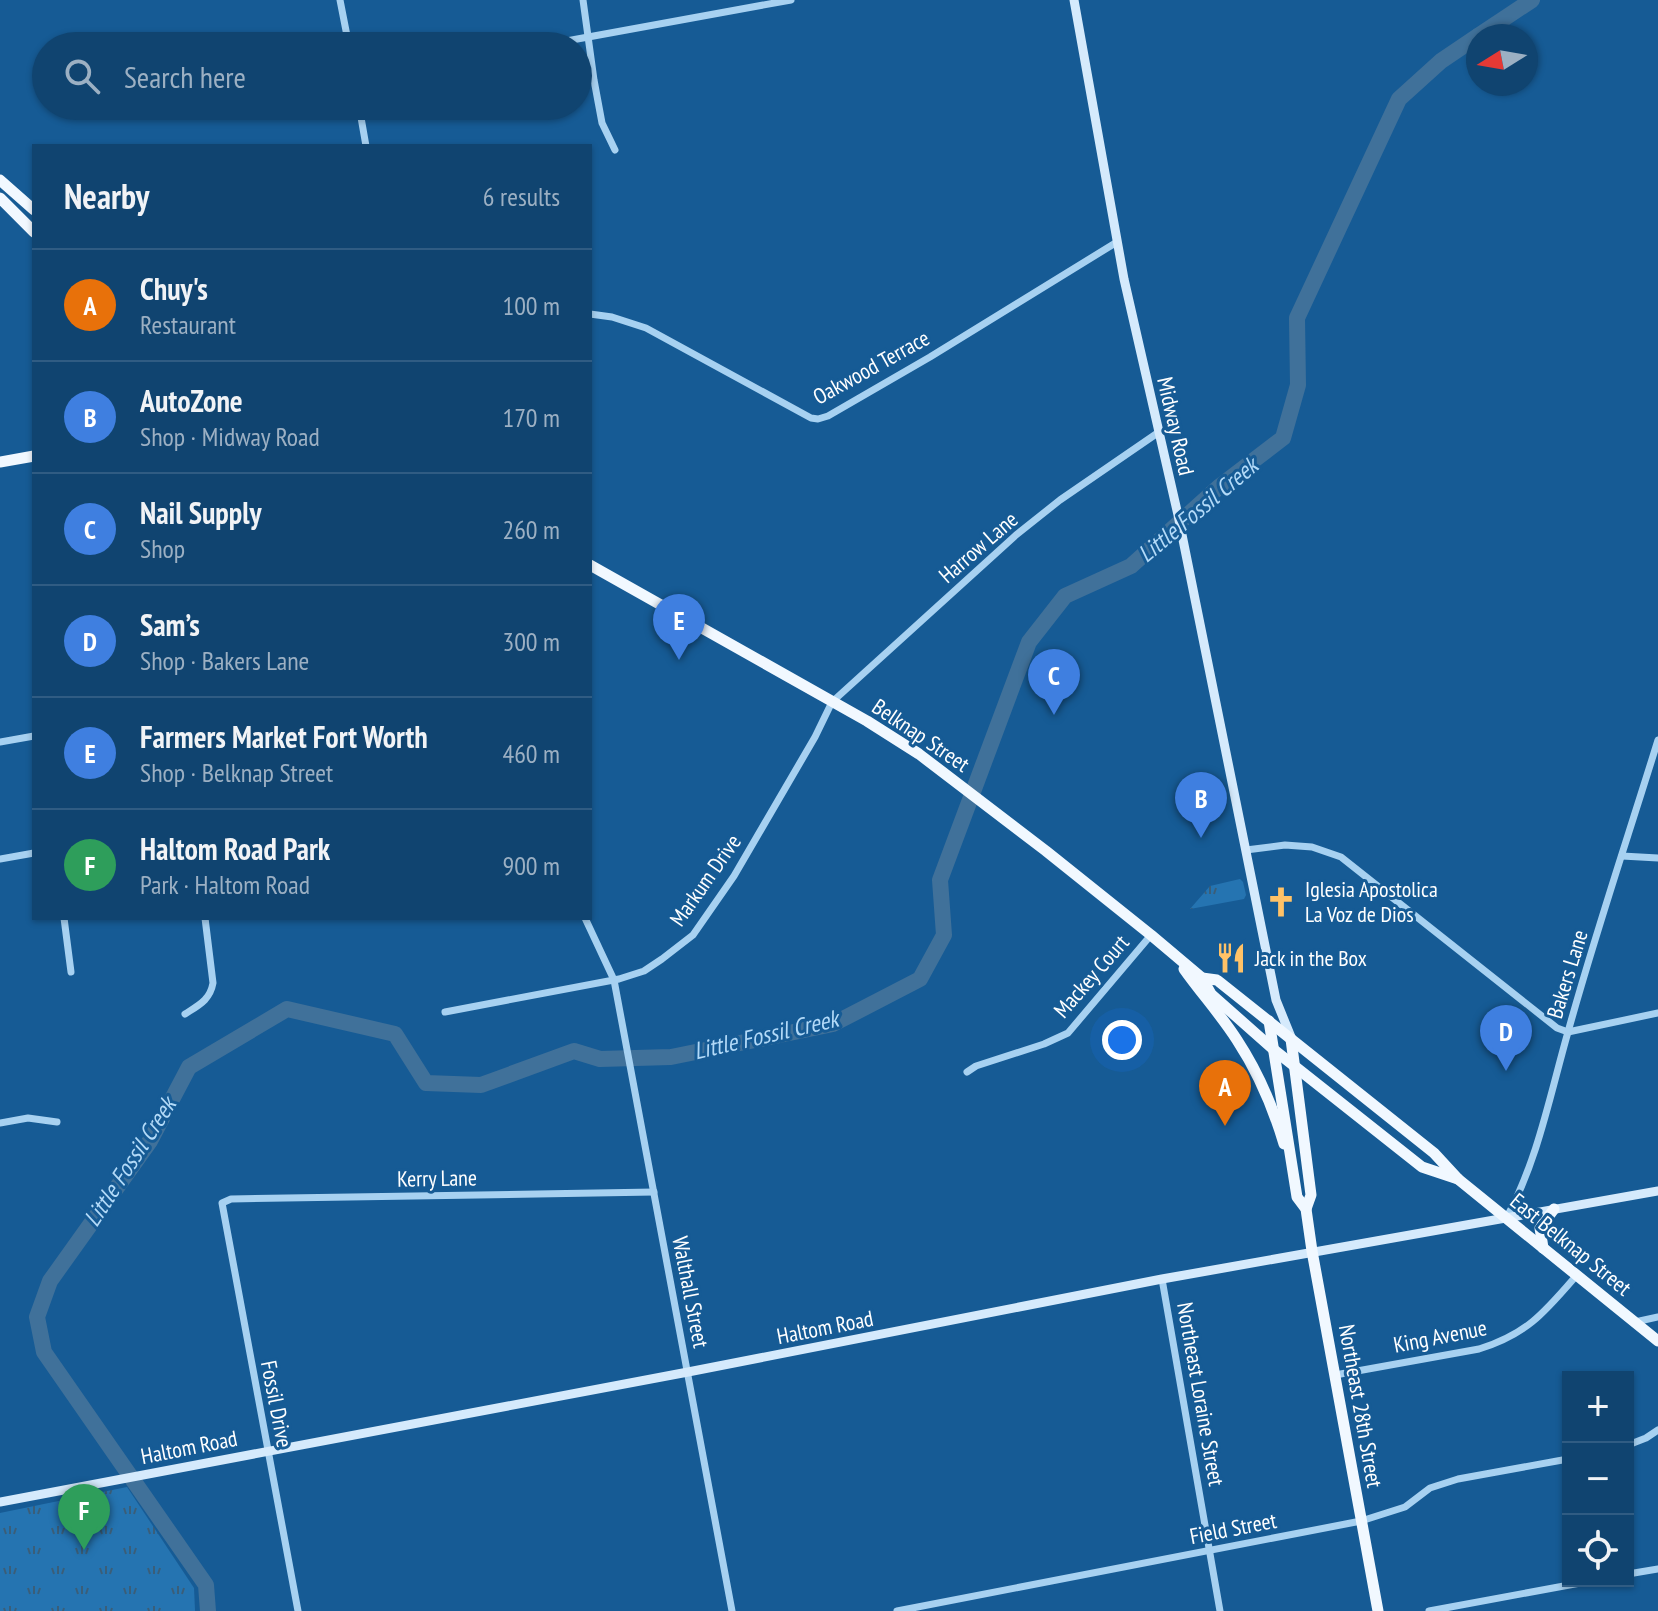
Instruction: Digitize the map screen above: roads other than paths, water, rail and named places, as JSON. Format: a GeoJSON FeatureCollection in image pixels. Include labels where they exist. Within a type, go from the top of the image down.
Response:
{"type":"FeatureCollection","features":[{"type":"Feature","properties":{"kind":"main road","name":"Midway Road"},"geometry":{"type":"LineString","coordinates":[[1074,0],[1138,344],[1185,546],[1276,1000],[1291,1039]]}},
{"type":"Feature","properties":{"kind":"main road"},"geometry":{"type":"LineString","coordinates":[[0,180],[32,208]]}},
{"type":"Feature","properties":{"kind":"main road"},"geometry":{"type":"LineString","coordinates":[[0,198],[32,230]]}},
{"type":"Feature","properties":{"kind":"main road"},"geometry":{"type":"LineString","coordinates":[[0,462],[32,456]]}},
{"type":"Feature","properties":{"kind":"main road","name":"Belknap Street"},"geometry":{"type":"LineString","coordinates":[[592,566],[867,721],[919,754],[1151,935],[1202,978],[1211,994],[1273,1049],[1422,1167],[1458,1179]]}},
{"type":"Feature","properties":{"kind":"main road"},"geometry":{"type":"LineString","coordinates":[[1175,955],[1255,1070],[1275,1115],[1295,1184]]}},
{"type":"Feature","properties":{"kind":"main road","name":"Belknap Street"},"geometry":{"type":"LineString","coordinates":[[1202,978],[1217,980],[1434,1153],[1458,1179]]}},
{"type":"Feature","properties":{"kind":"main road","name":"Midway Road"},"geometry":{"type":"LineString","coordinates":[[1269,1021],[1276,1000]]}},
{"type":"Feature","properties":{"kind":"main road","name":"Northeast 28th Street"},"geometry":{"type":"LineString","coordinates":[[1269,1021],[1297,1197],[1306,1209]]}},
{"type":"Feature","properties":{"kind":"main road","name":"Northeast 28th Street"},"geometry":{"type":"LineString","coordinates":[[1291,1039],[1311,1195],[1306,1209],[1312,1251],[1378,1611]]}},
{"type":"Feature","properties":{"kind":"main road"},"geometry":{"type":"LineString","coordinates":[[1300,1106],[1304,1087],[1318,1084]]}},
{"type":"Feature","properties":{"kind":"main road"},"geometry":{"type":"LineString","coordinates":[[1286,1122],[1302,1120]]}},
{"type":"Feature","properties":{"kind":"main road","name":"East Belknap Street"},"geometry":{"type":"LineString","coordinates":[[1458,1179],[1658,1341]]}},
{"type":"Feature","properties":{"kind":"main road","name":"Haltom Road"},"geometry":{"type":"LineString","coordinates":[[0,1502],[1162,1279],[1658,1191]]}},
{"type":"Feature","properties":{"kind":"main road"},"geometry":{"type":"LineString","coordinates":[[1543,1249],[1540,1228],[1554,1209]]}},
{"type":"Feature","properties":{"kind":"street"},"geometry":{"type":"LineString","coordinates":[[340,0],[346,32]]}},
{"type":"Feature","properties":{"kind":"street"},"geometry":{"type":"LineString","coordinates":[[583,0],[588,32]]}},
{"type":"Feature","properties":{"kind":"street"},"geometry":{"type":"LineString","coordinates":[[592,36],[791,0]]}},
{"type":"Feature","properties":{"kind":"street"},"geometry":{"type":"LineString","coordinates":[[592,63],[602,123],[615,150]]}},
{"type":"Feature","properties":{"kind":"street"},"geometry":{"type":"LineString","coordinates":[[361,120],[366,144]]}},
{"type":"Feature","properties":{"kind":"street","name":"Oakwood Terrace"},"geometry":{"type":"LineString","coordinates":[[592,314],[646,328],[818,419],[917,364],[1117,242]]}},
{"type":"Feature","properties":{"kind":"street","name":"Harrow Lane"},"geometry":{"type":"LineString","coordinates":[[832,702],[1016,535],[1060,500],[1159,432]]}},
{"type":"Feature","properties":{"kind":"street","name":"Markum Drive"},"geometry":{"type":"LineString","coordinates":[[445,1012],[614,980],[644,971],[693,935],[734,876],[832,702]]}},
{"type":"Feature","properties":{"kind":"street"},"geometry":{"type":"LineString","coordinates":[[0,742],[32,736]]}},
{"type":"Feature","properties":{"kind":"street","name":"Bakers Lane"},"geometry":{"type":"LineString","coordinates":[[1507,1217],[1521,1191],[1536,1147],[1658,740]]}},
{"type":"Feature","properties":{"kind":"street"},"geometry":{"type":"LineString","coordinates":[[1246,850],[1285,845],[1312,847],[1341,857],[1557,1028],[1568,1032],[1658,1013]]}},
{"type":"Feature","properties":{"kind":"street"},"geometry":{"type":"LineString","coordinates":[[0,859],[32,853]]}},
{"type":"Feature","properties":{"kind":"street"},"geometry":{"type":"LineString","coordinates":[[1622,856],[1658,858]]}},
{"type":"Feature","properties":{"kind":"street"},"geometry":{"type":"LineString","coordinates":[[64,920],[71,972]]}},
{"type":"Feature","properties":{"kind":"street"},"geometry":{"type":"LineString","coordinates":[[185,1014],[205,1001],[211,993],[213,983],[205,920]]}},
{"type":"Feature","properties":{"kind":"street","name":"Walthall Street"},"geometry":{"type":"LineString","coordinates":[[586,920],[614,980],[732,1611]]}},
{"type":"Feature","properties":{"kind":"street","name":"Mackey Court"},"geometry":{"type":"LineString","coordinates":[[967,1072],[1068,1033],[1151,935]]}},
{"type":"Feature","properties":{"kind":"street"},"geometry":{"type":"LineString","coordinates":[[0,1123],[28,1118],[57,1122]]}},
{"type":"Feature","properties":{"kind":"street","name":"Kerry Lane"},"geometry":{"type":"LineString","coordinates":[[222,1203],[231,1199],[654,1192]]}},
{"type":"Feature","properties":{"kind":"street","name":"Fossil Drive"},"geometry":{"type":"LineString","coordinates":[[222,1203],[298,1611]]}},
{"type":"Feature","properties":{"kind":"street","name":"King Avenue"},"geometry":{"type":"LineString","coordinates":[[1335,1375],[1479,1349],[1502,1342],[1547,1309],[1576,1276]]}},
{"type":"Feature","properties":{"kind":"street","name":"Northeast Loraine Street"},"geometry":{"type":"LineString","coordinates":[[1162,1279],[1220,1611]]}},
{"type":"Feature","properties":{"kind":"street"},"geometry":{"type":"LineString","coordinates":[[1635,1322],[1658,1317]]}},
{"type":"Feature","properties":{"kind":"street"},"geometry":{"type":"LineString","coordinates":[[1633,1443],[1658,1430]]}},
{"type":"Feature","properties":{"kind":"street","name":"Field Street"},"geometry":{"type":"LineString","coordinates":[[897,1611],[1361,1521],[1405,1507],[1430,1488],[1458,1479],[1562,1460]]}},
{"type":"Feature","properties":{"kind":"street"},"geometry":{"type":"LineString","coordinates":[[1634,1573],[1658,1569]]}},
{"type":"Feature","properties":{"kind":"street"},"geometry":{"type":"LineString","coordinates":[[1429,1611],[1562,1586]]}},
{"type":"Feature","properties":{"kind":"waterway","name":"Little Fossil Creek"},"geometry":{"type":"LineString","coordinates":[[1496,24],[1532,0]]}},
{"type":"Feature","properties":{"kind":"waterway","name":"Little Fossil Creek"},"geometry":{"type":"LineString","coordinates":[[208,1611],[206,1585],[44,1352],[37,1317],[50,1281],[150,1141],[189,1067],[287,1009],[395,1034],[426,1083],[481,1085],[574,1051],[600,1059],[671,1057],[833,1024],[920,979],[944,935],[940,880],[1029,642],[1065,596],[1131,566],[1220,486],[1283,438],[1298,385],[1297,318],[1399,99],[1441,61],[1466,44]]}},
{"type":"Feature","properties":{"kind":"place","name":"Farmers Market Fort Worth"},"geometry":{"type":"Point","coordinates":[679,660]}},
{"type":"Feature","properties":{"kind":"place","name":"Nail Supply"},"geometry":{"type":"Point","coordinates":[1054,715]}},
{"type":"Feature","properties":{"kind":"place","name":"AutoZone"},"geometry":{"type":"Point","coordinates":[1201,838]}},
{"type":"Feature","properties":{"kind":"place","name":"Iglesia Apostolica La Voz de Dios"},"geometry":{"type":"Point","coordinates":[1281,902]}},
{"type":"Feature","properties":{"kind":"place","name":"Jack in the Box"},"geometry":{"type":"Point","coordinates":[1231,958]}},
{"type":"Feature","properties":{"kind":"place","name":"Sam’s"},"geometry":{"type":"Point","coordinates":[1506,1071]}},
{"type":"Feature","properties":{"kind":"place","name":"Chuy's"},"geometry":{"type":"Point","coordinates":[1225,1126]}},
{"type":"Feature","properties":{"kind":"place","name":"Haltom Road Park"},"geometry":{"type":"Point","coordinates":[84,1550]}}]}
